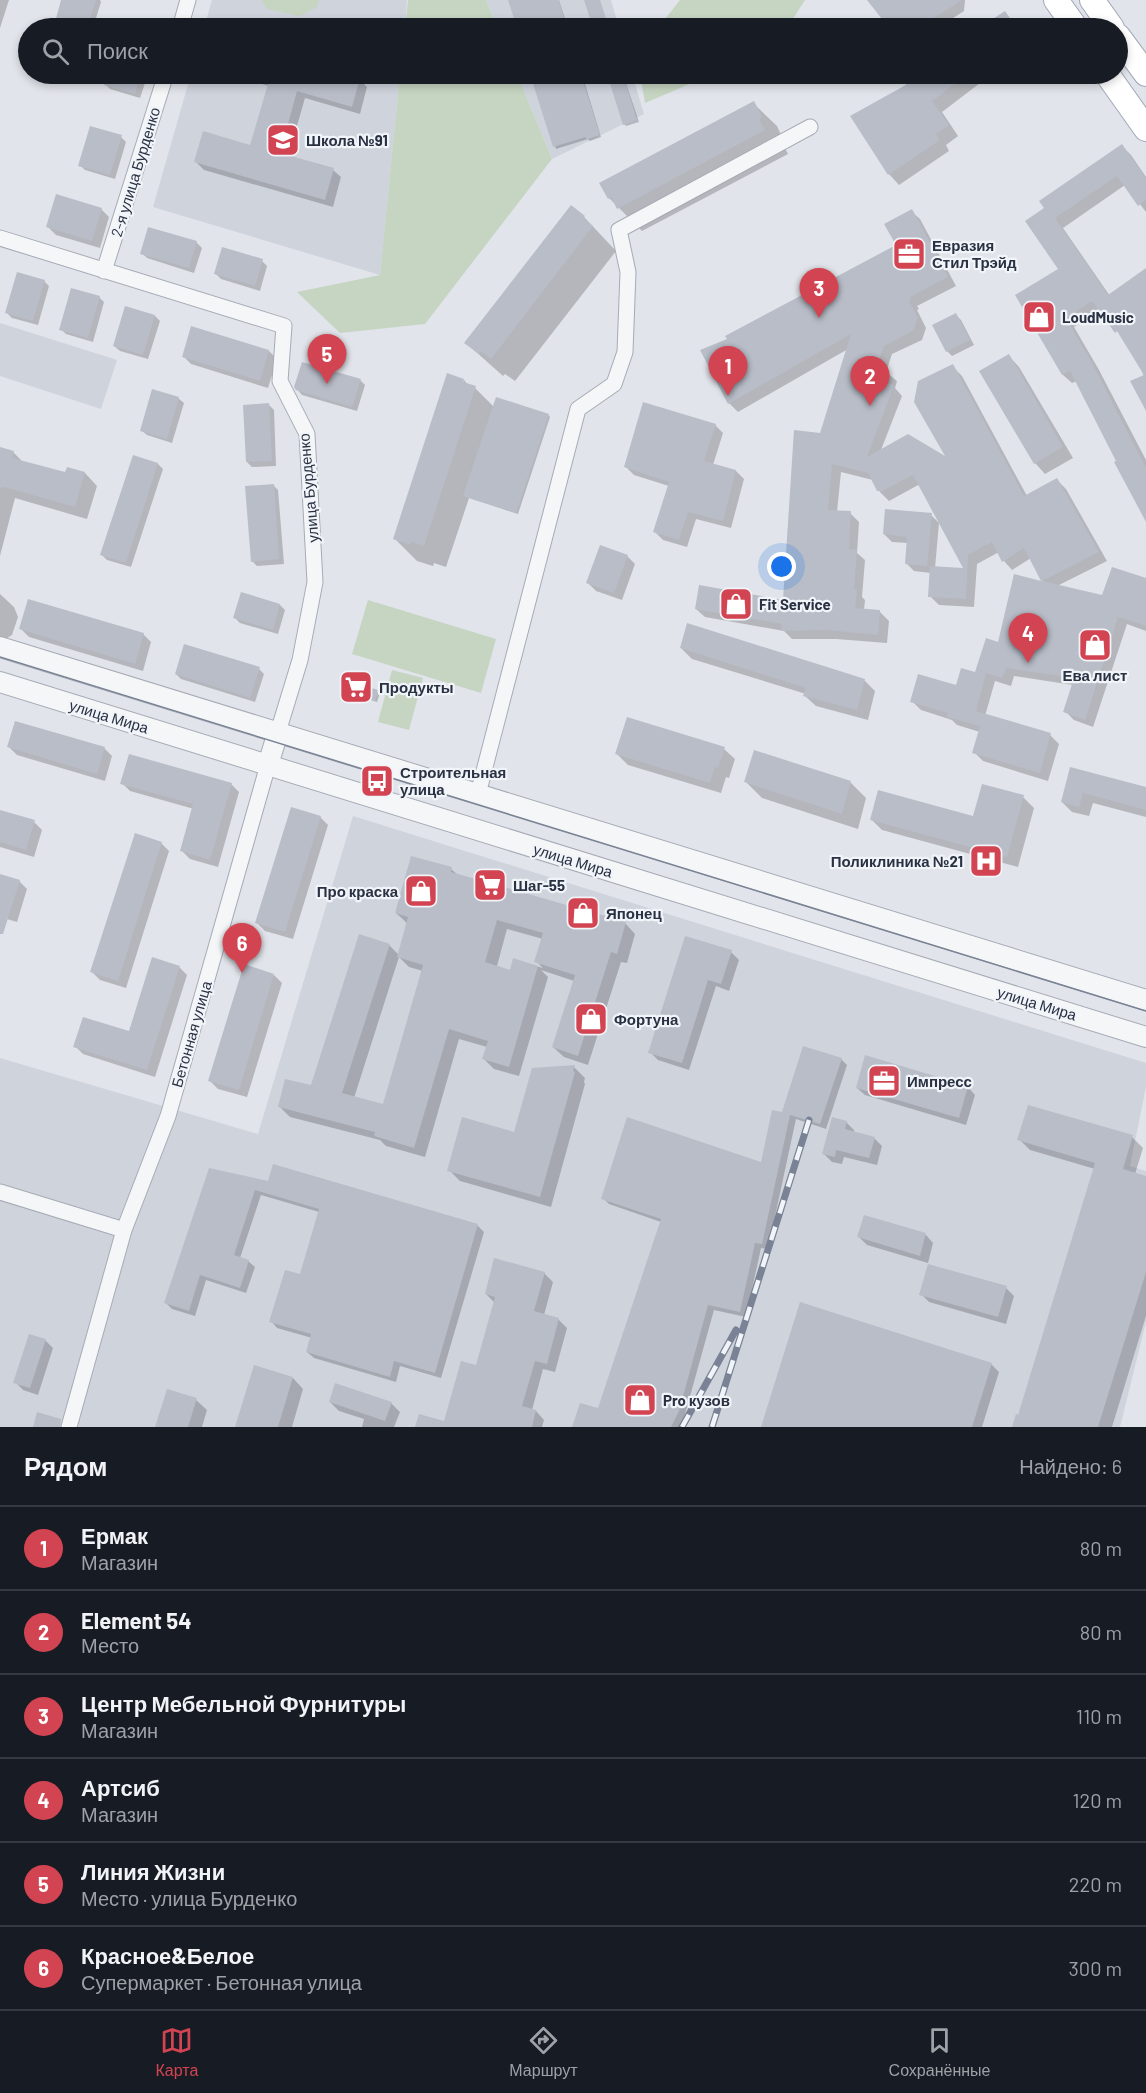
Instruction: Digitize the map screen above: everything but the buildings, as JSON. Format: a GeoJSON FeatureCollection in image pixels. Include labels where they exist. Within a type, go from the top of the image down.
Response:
{"type":"FeatureCollection","features":[{"type":"Feature","properties":{"kind":"main road"},"geometry":{"type":"LineString","coordinates":[[1056,0],[1069,18]]}},
{"type":"Feature","properties":{"kind":"main road"},"geometry":{"type":"LineString","coordinates":[[1092,0],[1104,18]]}},
{"type":"Feature","properties":{"kind":"main road"},"geometry":{"type":"LineString","coordinates":[[1098,0],[1106,18]]}},
{"type":"Feature","properties":{"kind":"main road"},"geometry":{"type":"LineString","coordinates":[[1128,50],[1146,74]]}},
{"type":"Feature","properties":{"kind":"main road"},"geometry":{"type":"LineString","coordinates":[[1114,84],[1146,129]]}},
{"type":"Feature","properties":{"kind":"street"},"geometry":{"type":"LineString","coordinates":[[183,18],[188,0]]}},
{"type":"Feature","properties":{"kind":"street","name":"2-я улица Бурденко"},"geometry":{"type":"LineString","coordinates":[[104,270],[162,84]]}},
{"type":"Feature","properties":{"kind":"street"},"geometry":{"type":"LineString","coordinates":[[470,828],[578,409],[614,384],[625,352],[628,272],[620,230],[810,127]]}},
{"type":"Feature","properties":{"kind":"street","name":"улица Бурденко"},"geometry":{"type":"LineString","coordinates":[[0,238],[284,326],[280,381],[307,434],[315,582],[300,660],[278,732]]}},
{"type":"Feature","properties":{"kind":"street"},"geometry":{"type":"LineString","coordinates":[[0,646],[1146,1000]]}},
{"type":"Feature","properties":{"kind":"street","name":"улица Мира"},"geometry":{"type":"LineString","coordinates":[[0,682],[1146,1037]]}},
{"type":"Feature","properties":{"kind":"street"},"geometry":{"type":"LineString","coordinates":[[268,765],[278,732]]}},
{"type":"Feature","properties":{"kind":"street","name":"Бетонная улица"},"geometry":{"type":"LineString","coordinates":[[69,1427],[124,1230],[168,1116],[268,765]]}},
{"type":"Feature","properties":{"kind":"street"},"geometry":{"type":"LineString","coordinates":[[0,1192],[124,1230]]}},
{"type":"Feature","properties":{"kind":"shaded area"},"geometry":{"type":"Polygon","coordinates":[[[212,0],[407,0],[406,18],[207,18],[212,0]]]}},
{"type":"Feature","properties":{"kind":"shaded area"},"geometry":{"type":"Polygon","coordinates":[[[486,0],[611,0],[616,18],[494,18],[486,0]]]}},
{"type":"Feature","properties":{"kind":"shaded area","name":"Школа №91"},"geometry":{"type":"Polygon","coordinates":[[[188,84],[399,84],[380,275],[153,207],[188,84]]]}},
{"type":"Feature","properties":{"kind":"shaded area"},"geometry":{"type":"Polygon","coordinates":[[[521,84],[635,84],[644,114],[552,159],[521,84]]]}},
{"type":"Feature","properties":{"kind":"shaded area"},"geometry":{"type":"Polygon","coordinates":[[[0,323],[117,360],[101,409],[0,376],[0,323]]]}},
{"type":"Feature","properties":{"kind":"shaded area"},"geometry":{"type":"Polygon","coordinates":[[[353,816],[1146,1063],[1146,1087],[1130,1166],[1146,1171],[1146,1322],[1120,1427],[0,1427],[0,1058],[258,1134],[353,816]]]}},
{"type":"Feature","properties":{"kind":"green space"},"geometry":{"type":"Polygon","coordinates":[[[261,0],[319,0],[317,7],[300,16],[267,9],[261,0]]]}},
{"type":"Feature","properties":{"kind":"green space"},"geometry":{"type":"Polygon","coordinates":[[[408,0],[486,0],[494,18],[406,18],[408,0]]]}},
{"type":"Feature","properties":{"kind":"green space"},"geometry":{"type":"Polygon","coordinates":[[[680,0],[805,0],[793,18],[666,18],[680,0]]]}},
{"type":"Feature","properties":{"kind":"green space"},"geometry":{"type":"Polygon","coordinates":[[[399,84],[521,84],[552,159],[425,324],[340,333],[297,292],[380,275],[399,84]]]}},
{"type":"Feature","properties":{"kind":"green space"},"geometry":{"type":"Polygon","coordinates":[[[642,84],[690,84],[645,103],[642,84]]]}},
{"type":"Feature","properties":{"kind":"green space"},"geometry":{"type":"Polygon","coordinates":[[[368,600],[496,639],[481,693],[352,654],[368,600]]]}},
{"type":"Feature","properties":{"kind":"green space"},"geometry":{"type":"Polygon","coordinates":[[[392,670],[423,678],[409,730],[378,722],[392,670]]]}},
{"type":"Feature","properties":{"kind":"tram line"},"geometry":{"type":"LineString","coordinates":[[0,657],[1146,1011]]}},
{"type":"Feature","properties":{"kind":"railway"},"geometry":{"type":"LineString","coordinates":[[712,1427],[809,1120]]}},
{"type":"Feature","properties":{"kind":"railway"},"geometry":{"type":"LineString","coordinates":[[682,1427],[736,1330]]}},
{"type":"Feature","properties":{"kind":"place","name":"Школа №91"},"geometry":{"type":"Point","coordinates":[283,140]}},
{"type":"Feature","properties":{"kind":"place","name":"Евразия Стил Трэйд"},"geometry":{"type":"Point","coordinates":[909,254]}},
{"type":"Feature","properties":{"kind":"place","name":"LoudMusic"},"geometry":{"type":"Point","coordinates":[1039,317]}},
{"type":"Feature","properties":{"kind":"place","name":"Центр Мебельной Фурнитуры"},"geometry":{"type":"Point","coordinates":[819,318]}},
{"type":"Feature","properties":{"kind":"place","name":"Линия Жизни"},"geometry":{"type":"Point","coordinates":[327,384]}},
{"type":"Feature","properties":{"kind":"place","name":"Ермак"},"geometry":{"type":"Point","coordinates":[728,396]}},
{"type":"Feature","properties":{"kind":"place","name":"Element 54"},"geometry":{"type":"Point","coordinates":[870,406]}},
{"type":"Feature","properties":{"kind":"place","name":"Fit Service"},"geometry":{"type":"Point","coordinates":[736,604]}},
{"type":"Feature","properties":{"kind":"place","name":"Ева лист"},"geometry":{"type":"Point","coordinates":[1095,645]}},
{"type":"Feature","properties":{"kind":"place","name":"Артсиб"},"geometry":{"type":"Point","coordinates":[1028,663]}},
{"type":"Feature","properties":{"kind":"place","name":"Продукты"},"geometry":{"type":"Point","coordinates":[356,687]}},
{"type":"Feature","properties":{"kind":"place","name":"Строительная улица"},"geometry":{"type":"Point","coordinates":[377,781]}},
{"type":"Feature","properties":{"kind":"place","name":"Поликлиника №21"},"geometry":{"type":"Point","coordinates":[986,861]}},
{"type":"Feature","properties":{"kind":"place","name":"Шаг-55"},"geometry":{"type":"Point","coordinates":[490,885]}},
{"type":"Feature","properties":{"kind":"place","name":"Про краска"},"geometry":{"type":"Point","coordinates":[421,891]}},
{"type":"Feature","properties":{"kind":"place","name":"Японец"},"geometry":{"type":"Point","coordinates":[583,913]}},
{"type":"Feature","properties":{"kind":"place","name":"Красное&Белое"},"geometry":{"type":"Point","coordinates":[242,973]}},
{"type":"Feature","properties":{"kind":"place","name":"Фортуна"},"geometry":{"type":"Point","coordinates":[591,1019]}},
{"type":"Feature","properties":{"kind":"place","name":"Импресс"},"geometry":{"type":"Point","coordinates":[884,1081]}},
{"type":"Feature","properties":{"kind":"place","name":"Pro кузов"},"geometry":{"type":"Point","coordinates":[640,1400]}}]}
